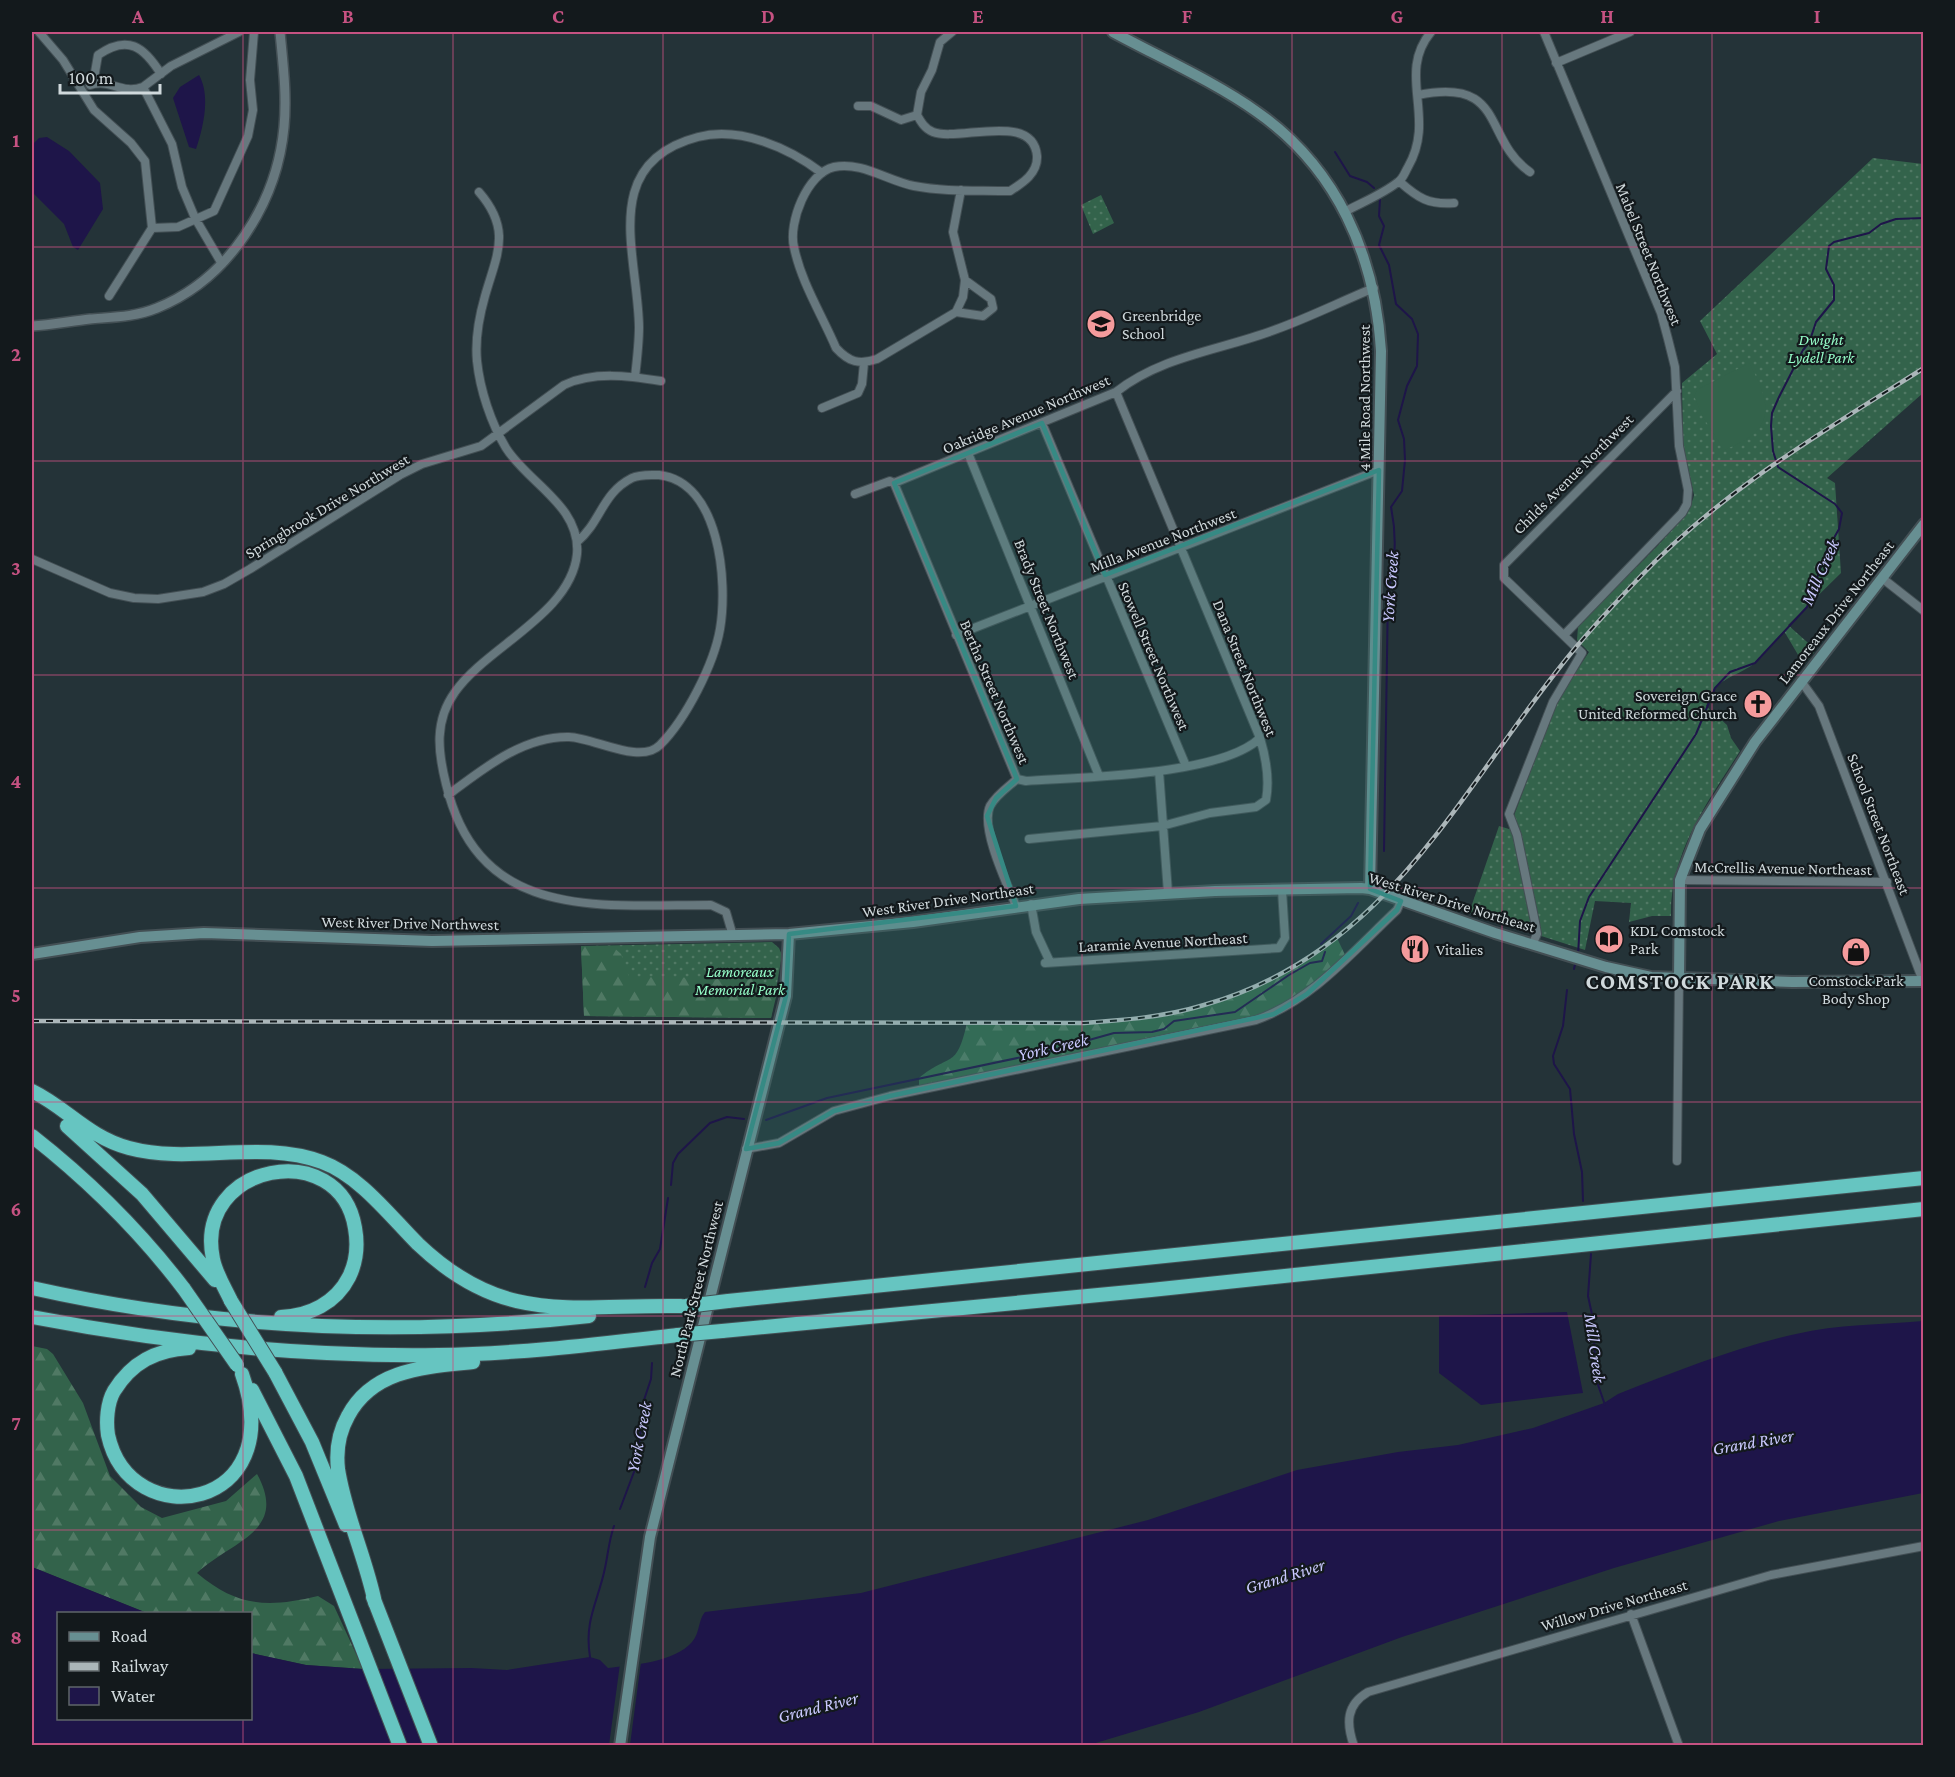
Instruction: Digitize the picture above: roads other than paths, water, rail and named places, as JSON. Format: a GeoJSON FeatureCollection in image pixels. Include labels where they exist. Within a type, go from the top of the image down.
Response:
{"type":"FeatureCollection","features":[{"type":"Feature","properties":{"kind":"highway"},"geometry":{"type":"LineString","coordinates":[[32,1091],[85,1129],[129,1148],[168,1153],[283,1152],[324,1163],[362,1188],[439,1263],[484,1292],[510,1301],[555,1309],[684,1306]]}},
{"type":"Feature","properties":{"kind":"highway"},"geometry":{"type":"LineString","coordinates":[[32,1098],[109,1161],[177,1232],[231,1301],[275,1372],[321,1462],[431,1746]]}},
{"type":"Feature","properties":{"kind":"highway"},"geometry":{"type":"LineString","coordinates":[[32,1138],[50,1150],[134,1230],[184,1289],[262,1406],[296,1476],[400,1746]]}},
{"type":"Feature","properties":{"kind":"highway"},"geometry":{"type":"LineString","coordinates":[[218,1320],[300,1315],[317,1309],[337,1294],[352,1271],[357,1243],[350,1211],[333,1189],[310,1175],[280,1170],[257,1175],[231,1194],[217,1214],[211,1244],[214,1265],[231,1301]]}},
{"type":"Feature","properties":{"kind":"highway"},"geometry":{"type":"LineString","coordinates":[[32,1288],[130,1307],[218,1320],[370,1328],[440,1328],[532,1323],[1923,1178]]}},
{"type":"Feature","properties":{"kind":"highway"},"geometry":{"type":"LineString","coordinates":[[32,1317],[211,1346],[375,1355],[440,1355],[564,1348],[1151,1290],[1923,1209]]}},
{"type":"Feature","properties":{"kind":"highway"},"geometry":{"type":"LineString","coordinates":[[211,1346],[158,1353],[137,1363],[112,1395],[107,1427],[111,1447],[121,1467],[138,1483],[156,1493],[180,1497],[205,1493],[236,1472],[250,1448],[253,1426],[251,1398],[240,1370]]}},
{"type":"Feature","properties":{"kind":"highway"},"geometry":{"type":"LineString","coordinates":[[375,1603],[367,1563],[338,1469],[339,1439],[353,1407],[371,1388],[401,1372],[507,1359],[564,1348]]}},
{"type":"Feature","properties":{"kind":"main road","name":"4 Mile Road Northwest"},"geometry":{"type":"LineString","coordinates":[[1113,32],[1257,111],[1312,160],[1346,211],[1361,245],[1374,288],[1381,351],[1370,889]]}},
{"type":"Feature","properties":{"kind":"main road","name":"Lamoreaux Drive Northeast"},"geometry":{"type":"LineString","coordinates":[[1678,980],[1680,880],[1689,853],[1715,803],[1755,742],[1800,681],[1923,524]]}},
{"type":"Feature","properties":{"kind":"main road","name":"West River Drive Northeast"},"geometry":{"type":"LineString","coordinates":[[789,934],[913,922],[1031,904],[1168,893],[1370,889],[1617,970],[1678,980],[1923,981]]}},
{"type":"Feature","properties":{"kind":"main road","name":"West River Drive Northwest"},"geometry":{"type":"LineString","coordinates":[[32,954],[140,937],[204,933],[432,941],[789,934]]}},
{"type":"Feature","properties":{"kind":"main road","name":"North Park Street Northwest"},"geometry":{"type":"LineString","coordinates":[[620,1746],[650,1537],[786,996],[789,934]]}},
{"type":"Feature","properties":{"kind":"street"},"geometry":{"type":"LineString","coordinates":[[39,32],[94,110],[131,143],[145,161],[152,228],[109,296]]}},
{"type":"Feature","properties":{"kind":"street"},"geometry":{"type":"LineString","coordinates":[[82,90],[93,84],[119,86],[130,92],[143,87],[161,74],[239,32]]}},
{"type":"Feature","properties":{"kind":"street"},"geometry":{"type":"LineString","coordinates":[[152,228],[178,227],[214,211],[248,136],[253,110],[250,80],[254,32]]}},
{"type":"Feature","properties":{"kind":"street"},"geometry":{"type":"LineString","coordinates":[[32,326],[91,319],[113,319],[157,308],[203,282],[222,264],[252,222],[277,158],[284,129],[286,90],[280,32]]}},
{"type":"Feature","properties":{"kind":"street"},"geometry":{"type":"LineString","coordinates":[[952,32],[940,42],[932,70],[921,92],[917,115],[923,125],[934,132],[1003,131],[1024,135],[1032,143],[1037,154],[1036,167],[1023,182],[1010,191],[961,190],[912,185],[858,168],[834,167],[822,173],[808,189],[796,215],[792,228],[793,246],[799,266],[836,348],[844,357],[864,363],[877,359],[956,312],[963,297],[965,280],[953,232],[961,190]]}},
{"type":"Feature","properties":{"kind":"street"},"geometry":{"type":"LineString","coordinates":[[1346,211],[1400,182],[1419,145],[1421,126],[1415,68],[1421,46],[1431,32]]}},
{"type":"Feature","properties":{"kind":"street","name":"Mabel Street Northwest"},"geometry":{"type":"LineString","coordinates":[[1544,32],[1661,313],[1675,367],[1679,446],[1688,498],[1682,513],[1565,634]]}},
{"type":"Feature","properties":{"kind":"street"},"geometry":{"type":"LineString","coordinates":[[1556,63],[1630,32]]}},
{"type":"Feature","properties":{"kind":"street"},"geometry":{"type":"LineString","coordinates":[[93,84],[98,55],[121,44],[142,49],[161,74]]}},
{"type":"Feature","properties":{"kind":"street"},"geometry":{"type":"LineString","coordinates":[[143,87],[172,144],[182,186],[195,218],[222,264]]}},
{"type":"Feature","properties":{"kind":"street"},"geometry":{"type":"LineString","coordinates":[[1418,95],[1440,91],[1455,92],[1475,100],[1493,117],[1509,153],[1530,172]]}},
{"type":"Feature","properties":{"kind":"street"},"geometry":{"type":"LineString","coordinates":[[858,106],[872,106],[901,120],[917,115]]}},
{"type":"Feature","properties":{"kind":"street"},"geometry":{"type":"LineString","coordinates":[[635,377],[639,326],[629,246],[630,202],[637,183],[652,162],[670,147],[690,139],[708,134],[728,134],[779,148],[803,159],[822,173]]}},
{"type":"Feature","properties":{"kind":"street"},"geometry":{"type":"LineString","coordinates":[[1400,182],[1421,200],[1438,204],[1454,203]]}},
{"type":"Feature","properties":{"kind":"street"},"geometry":{"type":"LineString","coordinates":[[479,192],[489,204],[497,223],[500,242],[498,260],[485,296],[478,330],[477,351],[484,395],[499,435],[520,466],[550,493],[565,513],[577,542],[576,558],[562,590],[545,611],[465,678],[443,713],[438,754],[448,795],[465,836],[481,857],[520,887],[550,898],[598,905],[711,905],[726,912],[733,936]]}},
{"type":"Feature","properties":{"kind":"street"},"geometry":{"type":"LineString","coordinates":[[956,312],[983,316],[993,308],[991,299],[965,280]]}},
{"type":"Feature","properties":{"kind":"street","name":"Oakridge Avenue Northwest"},"geometry":{"type":"LineString","coordinates":[[855,494],[890,481],[894,483],[1042,423],[1116,392],[1140,376],[1163,365],[1211,347],[1276,330],[1374,288]]}},
{"type":"Feature","properties":{"kind":"street"},"geometry":{"type":"LineString","coordinates":[[822,408],[858,393],[862,384],[864,363]]}},
{"type":"Feature","properties":{"kind":"street","name":"Springbrook Drive Northwest"},"geometry":{"type":"LineString","coordinates":[[32,559],[110,593],[134,598],[158,599],[204,592],[250,569],[400,475],[422,464],[481,446],[499,435],[540,402],[579,378],[635,377],[661,381]]}},
{"type":"Feature","properties":{"kind":"street","name":"Childs Avenue Northwest"},"geometry":{"type":"LineString","coordinates":[[1565,634],[1508,582],[1503,572],[1507,559],[1677,391]]}},
{"type":"Feature","properties":{"kind":"street","name":"Dana Street Northwest"},"geometry":{"type":"LineString","coordinates":[[1029,838],[1162,826],[1210,813],[1262,804],[1267,794],[1268,777],[1260,738],[1116,392]]}},
{"type":"Feature","properties":{"kind":"street","name":"Stowell Street Northwest"},"geometry":{"type":"LineString","coordinates":[[1042,423],[1186,766]]}},
{"type":"Feature","properties":{"kind":"street","name":"Brady Street Northwest"},"geometry":{"type":"LineString","coordinates":[[968,453],[1099,776]]}},
{"type":"Feature","properties":{"kind":"street","name":"Milla Avenue Northwest"},"geometry":{"type":"LineString","coordinates":[[956,635],[1379,470]]}},
{"type":"Feature","properties":{"kind":"street"},"geometry":{"type":"LineString","coordinates":[[448,795],[505,755],[529,745],[567,737],[584,739],[636,753],[647,752],[659,746],[680,721],[705,673],[720,628],[723,571],[718,547],[704,508],[692,490],[678,480],[665,476],[634,477],[617,488],[602,505],[589,532],[577,542]]}},
{"type":"Feature","properties":{"kind":"street","name":"Bertha Street Northwest"},"geometry":{"type":"LineString","coordinates":[[894,483],[1017,779],[996,798],[987,816],[999,861],[1016,906]]}},
{"type":"Feature","properties":{"kind":"street"},"geometry":{"type":"LineString","coordinates":[[1882,578],[1923,611]]}},
{"type":"Feature","properties":{"kind":"street"},"geometry":{"type":"LineString","coordinates":[[1533,944],[1537,934],[1535,922],[1517,835],[1509,814],[1553,702],[1582,653],[1565,634]]}},
{"type":"Feature","properties":{"kind":"street","name":"School Street Northeast"},"geometry":{"type":"LineString","coordinates":[[1800,681],[1819,706],[1923,981]]}},
{"type":"Feature","properties":{"kind":"street"},"geometry":{"type":"LineString","coordinates":[[1017,779],[1026,781],[1159,771],[1206,763],[1247,748],[1260,738]]}},
{"type":"Feature","properties":{"kind":"street"},"geometry":{"type":"LineString","coordinates":[[1159,771],[1168,893]]}},
{"type":"Feature","properties":{"kind":"street","name":"McCrellis Avenue Northeast"},"geometry":{"type":"LineString","coordinates":[[1680,880],[1887,882]]}},
{"type":"Feature","properties":{"kind":"street","name":"Laramie Avenue Northeast"},"geometry":{"type":"LineString","coordinates":[[1031,904],[1036,932],[1048,962],[1275,949],[1283,946],[1285,938],[1282,890]]}},
{"type":"Feature","properties":{"kind":"street"},"geometry":{"type":"LineString","coordinates":[[746,1149],[779,1143],[834,1111],[879,1099],[1256,1020],[1274,1014],[1296,1002],[1314,987],[1397,910],[1401,901]]}},
{"type":"Feature","properties":{"kind":"street","name":"Lamoreaux Drive Northeast"},"geometry":{"type":"LineString","coordinates":[[1677,1161],[1678,980]]}},
{"type":"Feature","properties":{"kind":"street","name":"Willow Drive Northeast"},"geometry":{"type":"LineString","coordinates":[[1354,1746],[1348,1715],[1352,1705],[1368,1692],[1771,1575],[1923,1546]]}},
{"type":"Feature","properties":{"kind":"street"},"geometry":{"type":"LineString","coordinates":[[1631,1614],[1679,1746]]}},
{"type":"Feature","properties":{"kind":"water"},"geometry":{"type":"Polygon","coordinates":[[[199,75],[205,92],[205,102],[196,149],[189,147],[173,98],[180,87],[199,75]]]}},
{"type":"Feature","properties":{"kind":"water"},"geometry":{"type":"Polygon","coordinates":[[[47,137],[69,151],[100,183],[103,209],[78,250],[73,247],[64,224],[32,192],[32,145],[39,138],[47,137]]]}},
{"type":"Feature","properties":{"kind":"water"},"geometry":{"type":"Polygon","coordinates":[[[1567,1312],[1583,1393],[1481,1405],[1439,1373],[1439,1316],[1567,1312]]]}},
{"type":"Feature","properties":{"kind":"water","name":"Grand River"},"geometry":{"type":"Polygon","coordinates":[[[1923,1321],[1923,1493],[1779,1521],[1614,1568],[1402,1637],[1199,1712],[1089,1745],[32,1745],[32,1567],[144,1612],[57,1612],[57,1720],[252,1720],[252,1653],[306,1665],[363,1669],[507,1670],[590,1657],[600,1660],[608,1668],[653,1661],[685,1649],[696,1635],[705,1612],[861,1593],[1148,1520],[1297,1470],[1398,1452],[1458,1445],[1533,1428],[1604,1403],[1618,1394],[1728,1353],[1796,1334],[1859,1325],[1923,1321]]]}},
{"type":"Feature","properties":{"kind":"waterway","name":"York Creek"},"geometry":{"type":"LineString","coordinates":[[1335,152],[1350,176],[1367,182],[1374,188]]}},
{"type":"Feature","properties":{"kind":"waterway","name":"York Creek"},"geometry":{"type":"LineString","coordinates":[[1380,199],[1379,216],[1384,226],[1379,245],[1389,265],[1396,304],[1412,319],[1418,334],[1417,366],[1407,386],[1398,420],[1404,439],[1405,460],[1402,491],[1391,507],[1395,550],[1388,592],[1384,851]]}},
{"type":"Feature","properties":{"kind":"waterway","name":"Mill Creek"},"geometry":{"type":"LineString","coordinates":[[1578,955],[1580,921],[1589,897],[1696,734],[1715,688],[1730,672],[1755,663],[1807,607],[1826,552],[1839,529],[1842,513],[1835,504],[1778,467],[1773,451],[1771,426],[1772,413],[1803,350],[1809,343],[1816,322],[1834,300],[1834,285],[1826,269],[1829,246],[1834,242],[1869,233],[1881,224],[1896,219],[1924,218]]}},
{"type":"Feature","properties":{"kind":"waterway","name":"York Creek"},"geometry":{"type":"LineString","coordinates":[[1321,944],[1351,916],[1358,903]]}},
{"type":"Feature","properties":{"kind":"waterway","name":"York Creek"},"geometry":{"type":"LineString","coordinates":[[766,1120],[827,1098],[1046,1052],[1114,1033],[1152,1032],[1164,1029],[1174,1021],[1235,1012],[1289,975],[1310,963],[1322,961],[1325,952]]}},
{"type":"Feature","properties":{"kind":"waterway","name":"Mill Creek"},"geometry":{"type":"LineString","coordinates":[[1574,969],[1576,960]]}},
{"type":"Feature","properties":{"kind":"waterway","name":"Mill Creek"},"geometry":{"type":"LineString","coordinates":[[1567,990],[1563,1026],[1553,1056],[1554,1064],[1570,1089],[1574,1134],[1582,1172],[1583,1201]]}},
{"type":"Feature","properties":{"kind":"waterway","name":"York Creek"},"geometry":{"type":"LineString","coordinates":[[671,1185],[673,1163],[678,1154],[710,1123],[727,1117],[744,1119]]}},
{"type":"Feature","properties":{"kind":"waterway","name":"York Creek"},"geometry":{"type":"LineString","coordinates":[[645,1287],[652,1263],[660,1249],[668,1198]]}},
{"type":"Feature","properties":{"kind":"waterway","name":"Mill Creek"},"geometry":{"type":"LineString","coordinates":[[1591,1254],[1588,1296],[1593,1319],[1596,1379],[1605,1405]]}},
{"type":"Feature","properties":{"kind":"waterway","name":"York Creek"},"geometry":{"type":"LineString","coordinates":[[620,1509],[637,1464],[644,1400],[651,1379],[652,1363]]}},
{"type":"Feature","properties":{"kind":"waterway","name":"York Creek"},"geometry":{"type":"LineString","coordinates":[[590,1657],[590,1622],[614,1526]]}},
{"type":"Feature","properties":{"kind":"railway"},"geometry":{"type":"LineString","coordinates":[[32,1021],[1084,1023],[1160,1015],[1204,1005],[1270,980],[1326,946],[1375,904],[1418,857],[1458,806],[1535,699],[1577,646],[1600,619],[1672,546],[1705,516],[1775,464],[1924,368]]}},
{"type":"Feature","properties":{"kind":"place","name":"Greenbridge School"},"geometry":{"type":"Point","coordinates":[1101,324]}},
{"type":"Feature","properties":{"kind":"place","name":"Sovereign Grace United Reformed Church"},"geometry":{"type":"Point","coordinates":[1758,704]}},
{"type":"Feature","properties":{"kind":"place","name":"KDL Comstock Park"},"geometry":{"type":"Point","coordinates":[1609,939]}},
{"type":"Feature","properties":{"kind":"place","name":"Vitalies"},"geometry":{"type":"Point","coordinates":[1415,949]}},
{"type":"Feature","properties":{"kind":"place","name":"Comstock Park Body Shop"},"geometry":{"type":"Point","coordinates":[1856,952]}},
{"type":"Feature","properties":{"kind":"district","name":"COMSTOCK PARK"},"geometry":{"type":"Point","coordinates":[1680,981]}},
{"type":"Feature","properties":{"kind":"park label","name":"Dwight Lydell Park"},"geometry":{"type":"Point","coordinates":[1821,348]}},
{"type":"Feature","properties":{"kind":"park label","name":"Lamoreaux Memorial Park"},"geometry":{"type":"Point","coordinates":[740,980]}}]}
